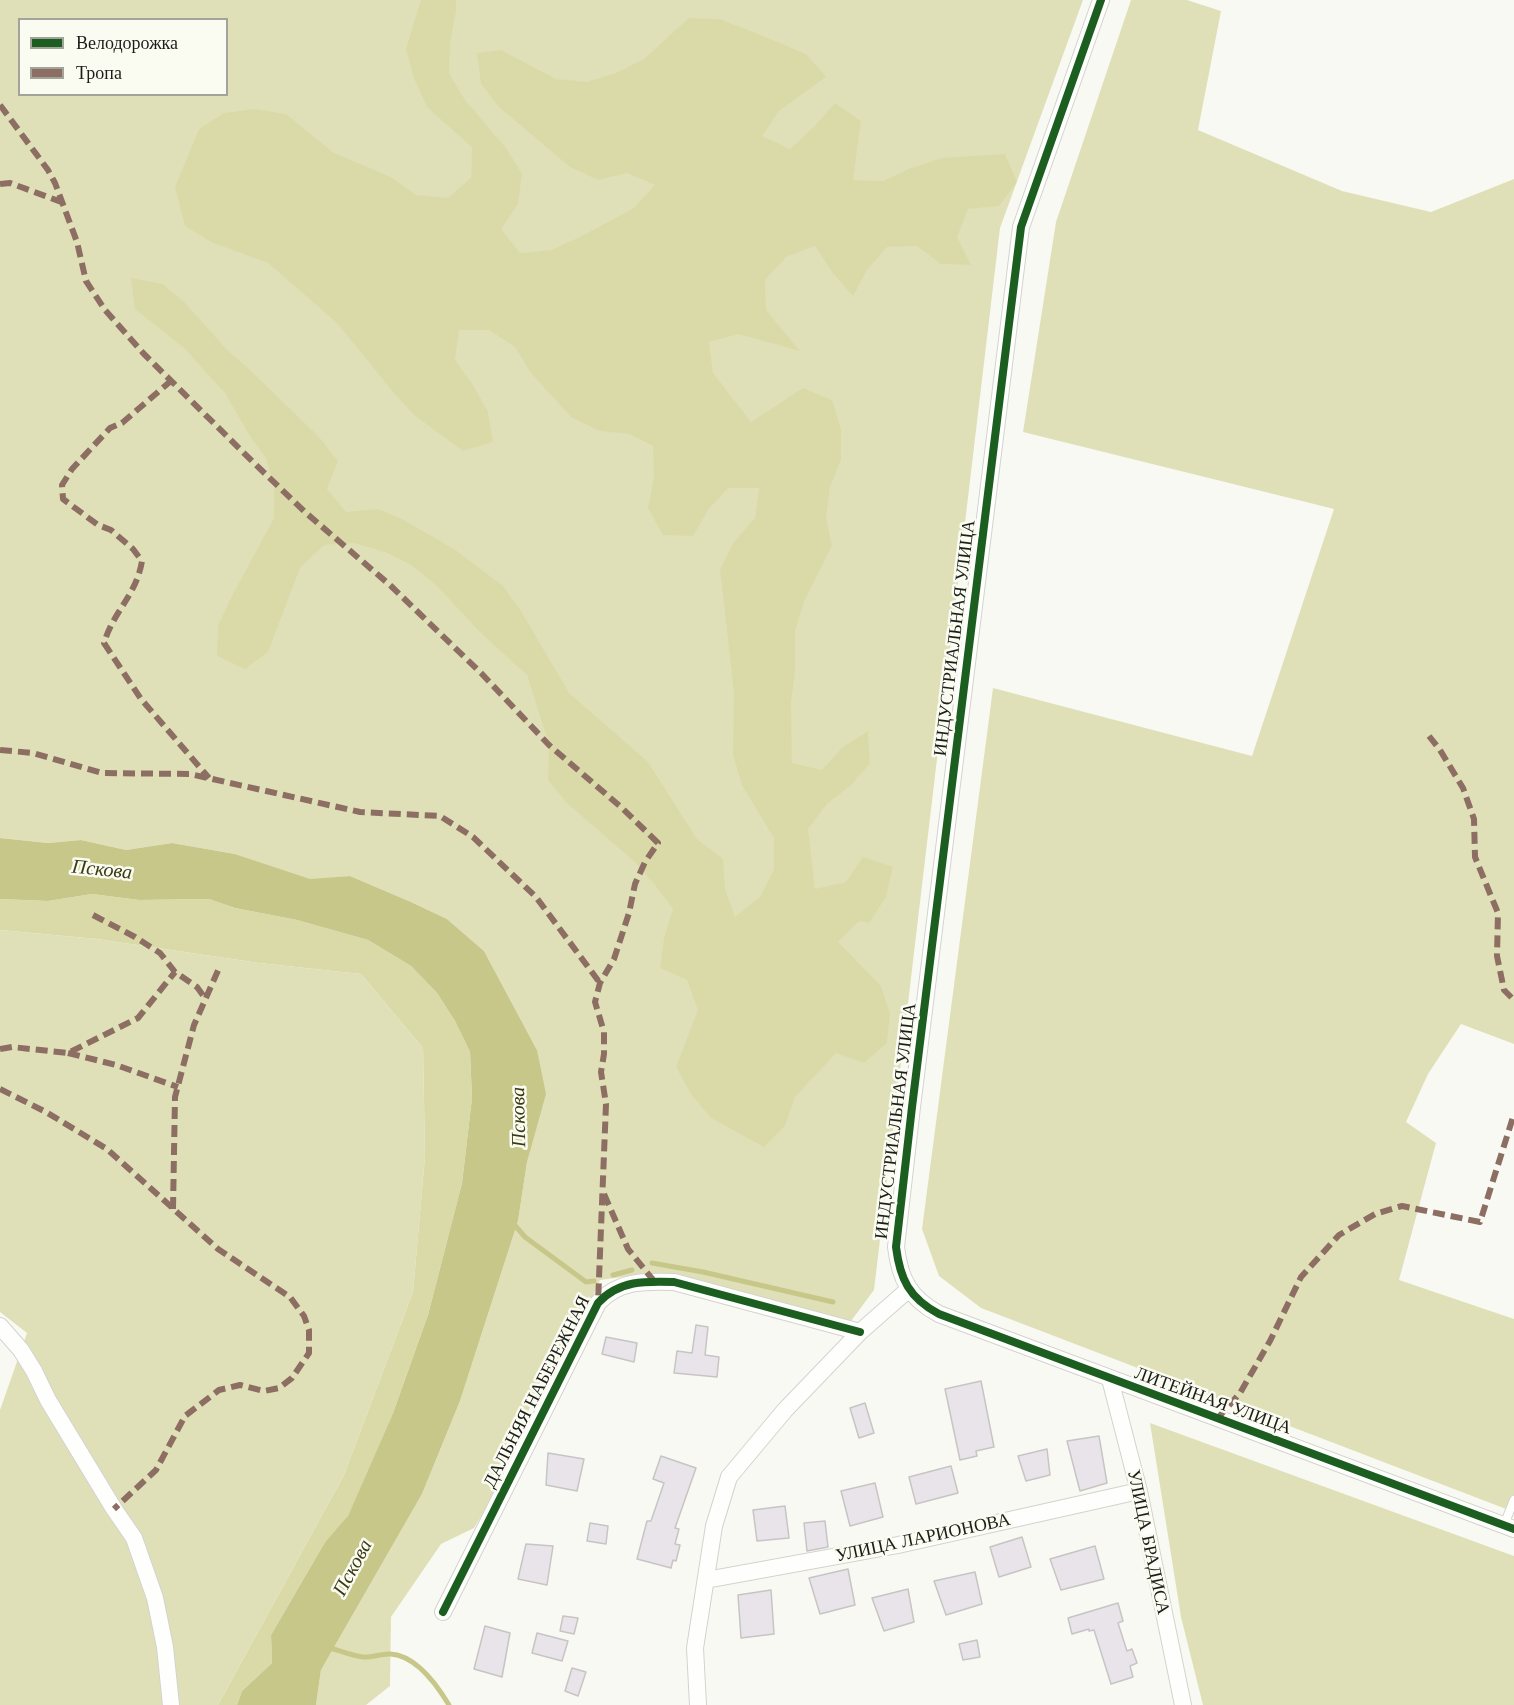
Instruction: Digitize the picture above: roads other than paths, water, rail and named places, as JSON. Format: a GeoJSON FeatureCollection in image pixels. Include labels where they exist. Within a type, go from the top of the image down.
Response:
{"type":"FeatureCollection","features":[{"type":"Feature","properties":{"kind":"street","name":"ИНДУСТРИАЛЬНАЯ УЛИЦА"},"geometry":{"type":"LineString","coordinates":[[909,1289],[903,1279],[896,1246],[1021,227],[1101,0]]}},
{"type":"Feature","properties":{"kind":"street","name":"ДАЛЬНЯЯ НАБЕРЕЖНАЯ"},"geometry":{"type":"LineString","coordinates":[[443,1612],[598,1303],[606,1294],[621,1286],[643,1281],[675,1282],[860,1332]]}},
{"type":"Feature","properties":{"kind":"street"},"geometry":{"type":"LineString","coordinates":[[698,1705],[695,1648],[714,1526],[729,1477],[785,1410],[860,1332],[909,1289]]}},
{"type":"Feature","properties":{"kind":"street","name":"ЛИТЕЙНАЯ УЛИЦА"},"geometry":{"type":"LineString","coordinates":[[909,1289],[921,1303],[939,1314],[1509,1527]]}},
{"type":"Feature","properties":{"kind":"street"},"geometry":{"type":"LineString","coordinates":[[0,1326],[21,1350],[48,1400],[134,1538],[155,1598],[165,1647],[171,1705]]}},
{"type":"Feature","properties":{"kind":"street","name":"УЛИЦА БРАДИСА"},"geometry":{"type":"LineString","coordinates":[[1110,1379],[1138,1491],[1183,1705]]}},
{"type":"Feature","properties":{"kind":"street","name":"УЛИЦА ЛАРИОНОВА"},"geometry":{"type":"LineString","coordinates":[[706,1580],[898,1545],[1138,1491]]}},
{"type":"Feature","properties":{"kind":"lane"},"geometry":{"type":"LineString","coordinates":[[1509,1527],[1514,1500]]}},
{"type":"Feature","properties":{"kind":"water","name":"Пскова"},"geometry":{"type":"Polygon","coordinates":[[[0,838],[48,843],[81,840],[126,850],[172,843],[235,854],[310,879],[350,876],[447,919],[484,951],[537,1050],[546,1094],[527,1162],[518,1221],[460,1401],[422,1494],[321,1670],[316,1705],[237,1705],[242,1691],[272,1663],[271,1635],[325,1542],[348,1516],[393,1413],[428,1315],[462,1183],[472,1098],[470,1052],[455,1021],[437,993],[411,966],[368,940],[297,920],[235,908],[209,899],[139,900],[92,894],[48,901],[0,899],[0,838]]]}},
{"type":"Feature","properties":{"kind":"waterway"},"geometry":{"type":"LineString","coordinates":[[512,1222],[525,1237],[586,1282],[594,1281]]}},
{"type":"Feature","properties":{"kind":"waterway"},"geometry":{"type":"LineString","coordinates":[[652,1263],[703,1272],[833,1302]]}},
{"type":"Feature","properties":{"kind":"waterway"},"geometry":{"type":"LineString","coordinates":[[613,1275],[632,1270]]}},
{"type":"Feature","properties":{"kind":"waterway"},"geometry":{"type":"LineString","coordinates":[[327,1647],[359,1656],[391,1654],[409,1660],[425,1673],[449,1705]]}}]}
